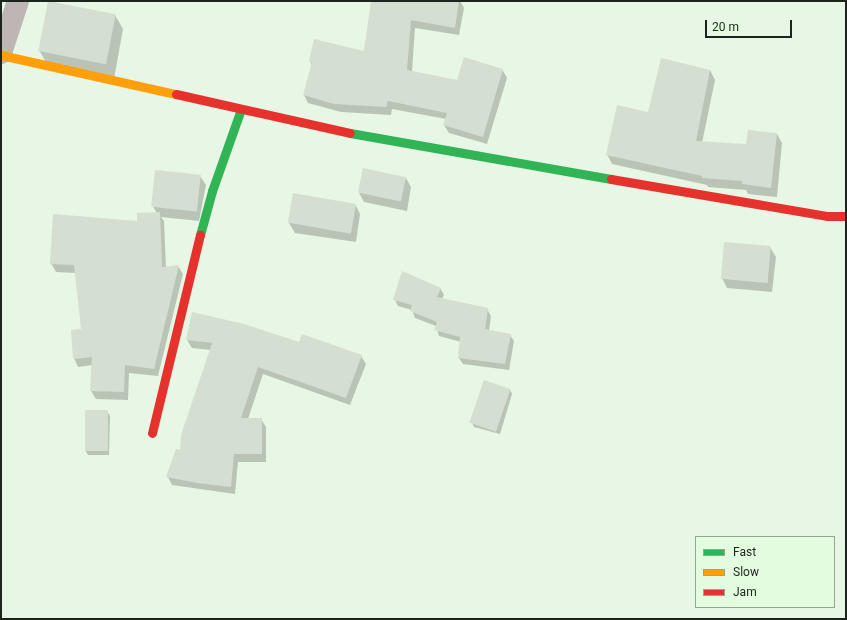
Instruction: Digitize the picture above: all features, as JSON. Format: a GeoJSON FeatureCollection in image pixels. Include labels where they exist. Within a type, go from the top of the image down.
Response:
{"type":"FeatureCollection","features":[{"type":"Feature","properties":{"kind":"street"},"geometry":{"type":"LineString","coordinates":[[18,1],[1,54],[390,142],[828,216],[846,216]]}},
{"type":"Feature","properties":{"kind":"street"},"geometry":{"type":"LineString","coordinates":[[152,433],[184,292],[212,191],[241,109]]}},
{"type":"Feature","properties":{"kind":"building"},"geometry":{"type":"Polygon","coordinates":[[[48,1],[116,14],[106,64],[38,51],[48,1]]]}},
{"type":"Feature","properties":{"kind":"building"},"geometry":{"type":"Polygon","coordinates":[[[371,1],[459,1],[455,28],[411,20],[407,70],[457,80],[464,57],[503,69],[483,137],[443,125],[447,113],[388,101],[386,107],[334,104],[303,95],[312,62],[309,61],[314,39],[364,51],[371,1]]]}},
{"type":"Feature","properties":{"kind":"building"},"geometry":{"type":"Polygon","coordinates":[[[661,58],[710,70],[696,141],[746,144],[748,130],[777,133],[771,188],[742,184],[742,181],[702,178],[702,176],[606,155],[617,105],[648,112],[661,58]]]}},
{"type":"Feature","properties":{"kind":"building"},"geometry":{"type":"Polygon","coordinates":[[[363,168],[406,177],[401,202],[358,192],[363,168]]]}},
{"type":"Feature","properties":{"kind":"building"},"geometry":{"type":"Polygon","coordinates":[[[155,170],[201,175],[197,212],[151,207],[155,170]]]}},
{"type":"Feature","properties":{"kind":"building"},"geometry":{"type":"Polygon","coordinates":[[[293,193],[356,204],[351,234],[288,223],[293,193]]]}},
{"type":"Feature","properties":{"kind":"building"},"geometry":{"type":"Polygon","coordinates":[[[160,212],[162,267],[179,265],[154,369],[125,365],[124,392],[90,391],[92,357],[73,359],[71,330],[81,329],[74,265],[50,264],[53,214],[137,221],[137,213],[160,212]]]}},
{"type":"Feature","properties":{"kind":"building"},"geometry":{"type":"Polygon","coordinates":[[[724,242],[771,246],[768,283],[721,279],[724,242]]]}},
{"type":"Feature","properties":{"kind":"building"},"geometry":{"type":"Polygon","coordinates":[[[402,271],[441,288],[437,297],[488,308],[485,329],[511,334],[505,364],[458,358],[460,337],[434,330],[437,322],[410,311],[412,305],[393,300],[402,271]]]}},
{"type":"Feature","properties":{"kind":"building"},"geometry":{"type":"Polygon","coordinates":[[[192,312],[244,324],[299,342],[302,334],[362,355],[346,398],[258,367],[241,418],[262,418],[262,454],[234,454],[231,487],[197,483],[166,477],[176,449],[180,450],[181,435],[212,343],[186,340],[192,312]]]}},
{"type":"Feature","properties":{"kind":"building"},"geometry":{"type":"Polygon","coordinates":[[[484,380],[510,389],[496,432],[469,423],[484,380]]]}},
{"type":"Feature","properties":{"kind":"building"},"geometry":{"type":"Polygon","coordinates":[[[85,410],[108,410],[108,451],[85,451],[85,410]]]}},
{"type":"Feature","properties":{"kind":"traffic: fast"},"geometry":{"type":"LineString","coordinates":[[200,235],[212,191],[241,109]]}},
{"type":"Feature","properties":{"kind":"traffic: fast"},"geometry":{"type":"LineString","coordinates":[[350,133],[611,179]]}},
{"type":"Feature","properties":{"kind":"traffic: slow"},"geometry":{"type":"LineString","coordinates":[[1,55],[176,94]]}},
{"type":"Feature","properties":{"kind":"traffic: jam"},"geometry":{"type":"LineString","coordinates":[[176,94],[350,133]]}},
{"type":"Feature","properties":{"kind":"traffic: jam"},"geometry":{"type":"LineString","coordinates":[[611,179],[828,216],[846,216]]}},
{"type":"Feature","properties":{"kind":"traffic: jam"},"geometry":{"type":"LineString","coordinates":[[152,433],[200,235]]}}]}
